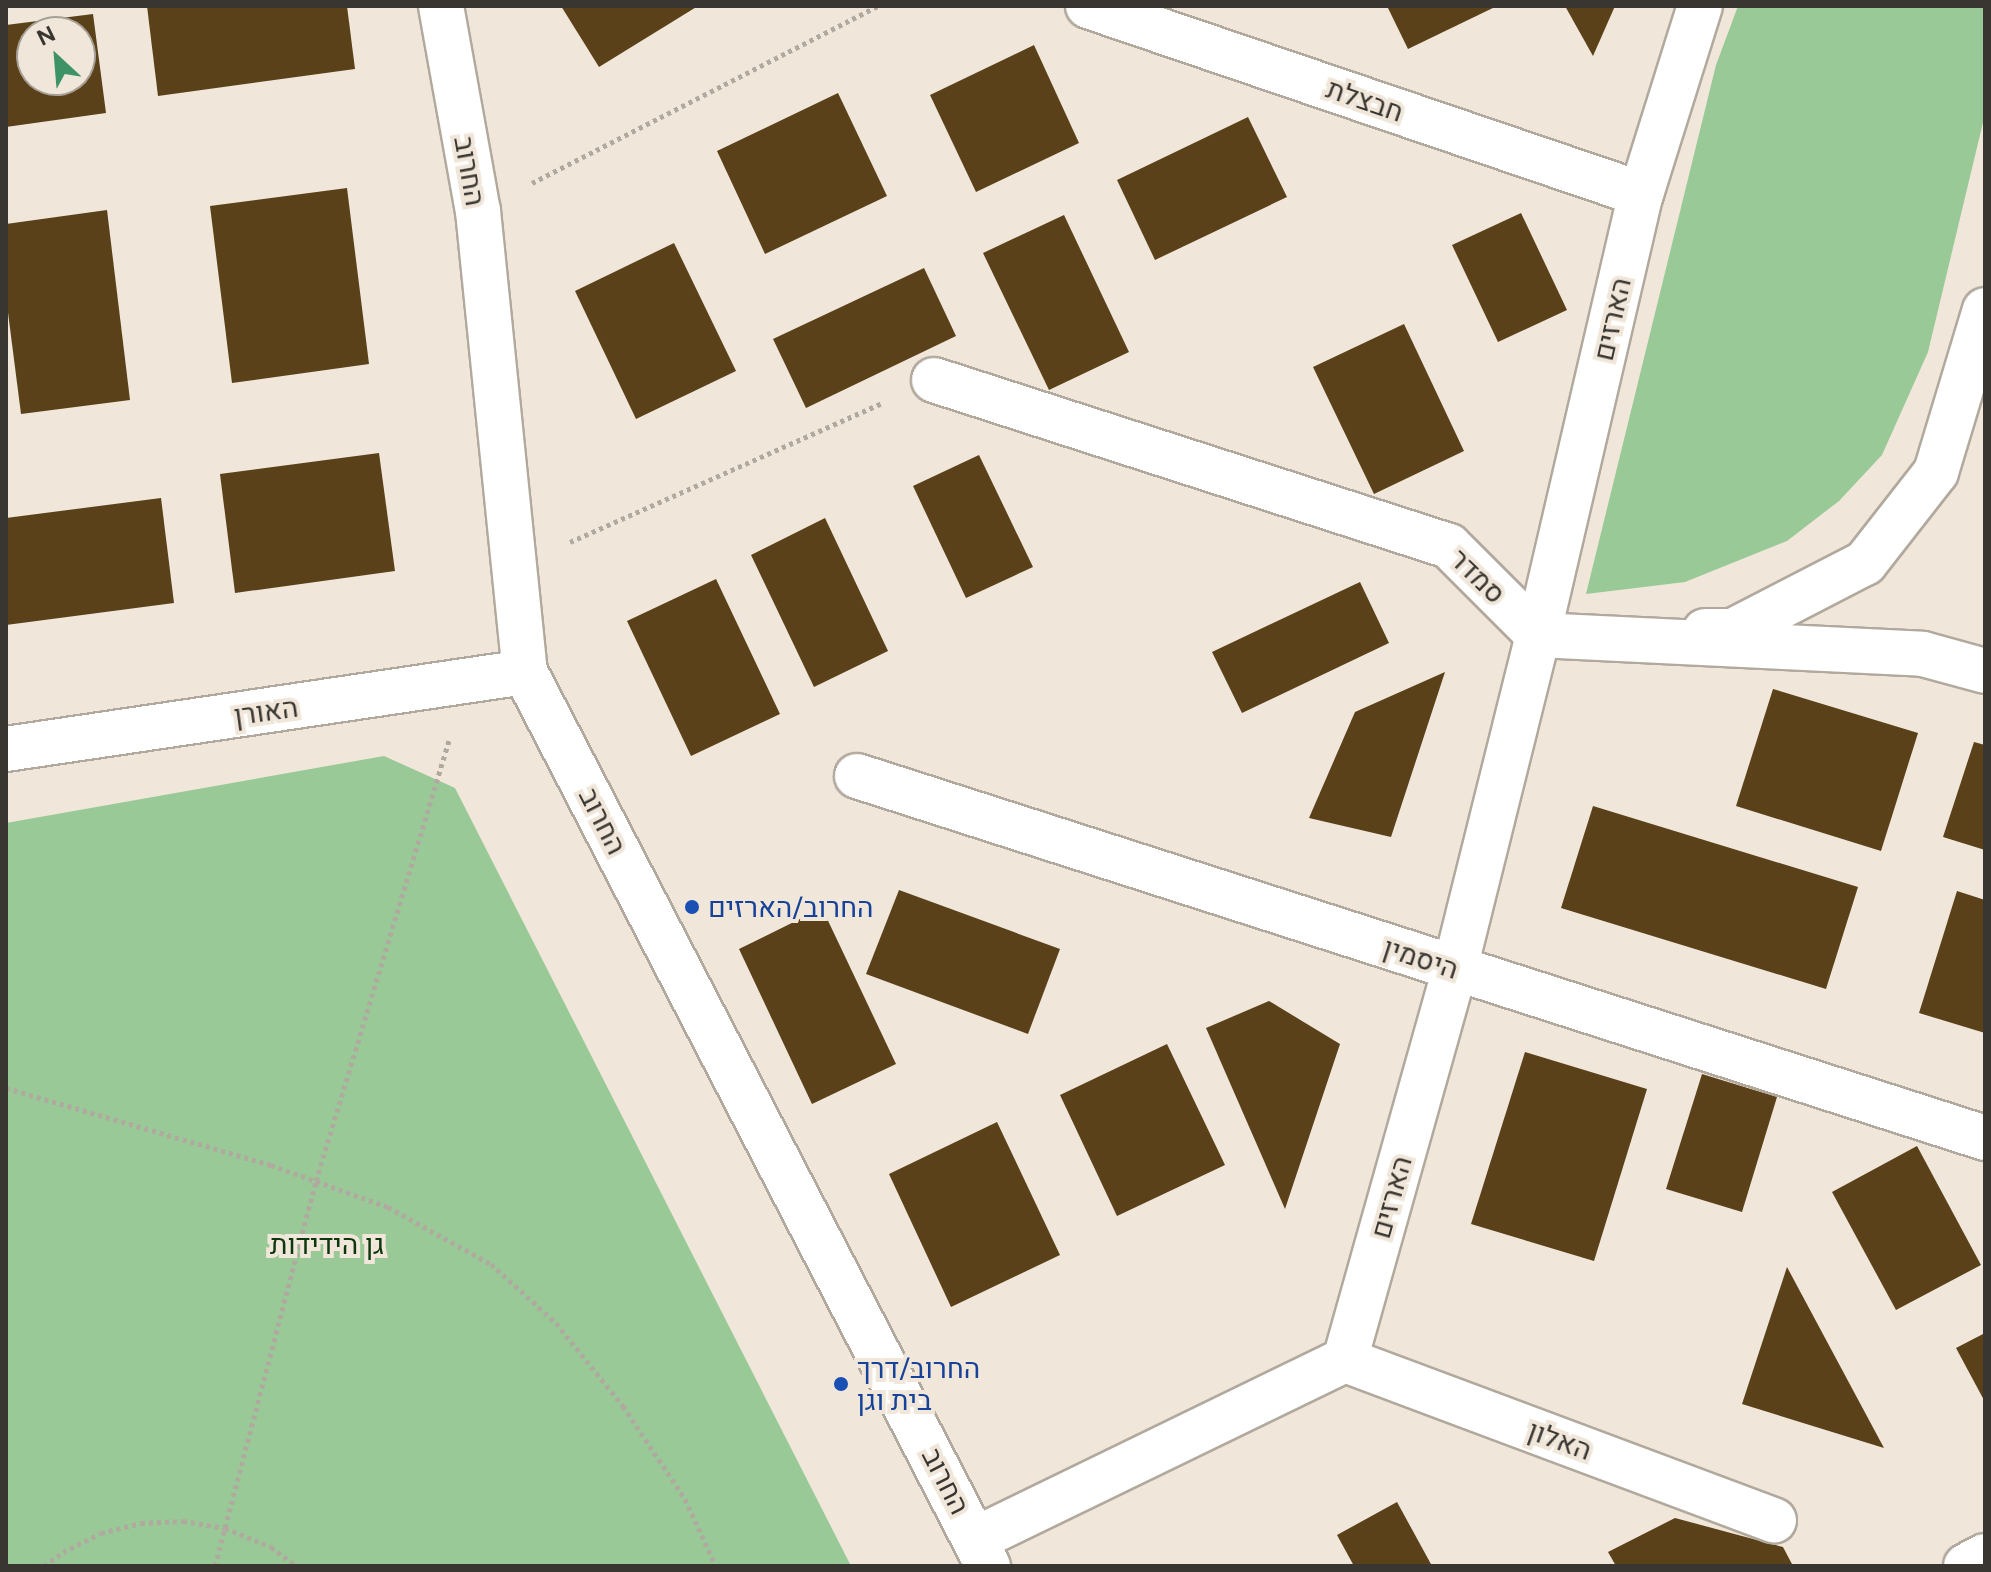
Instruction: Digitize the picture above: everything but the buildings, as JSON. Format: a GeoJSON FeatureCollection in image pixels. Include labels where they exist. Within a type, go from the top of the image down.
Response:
{"type":"FeatureCollection","features":[{"type":"Feature","properties":{"kind":"street","name":"החרוב"},"geometry":{"type":"LineString","coordinates":[[441,6],[478,211],[525,672],[982,1552]]}},
{"type":"Feature","properties":{"kind":"street","name":"חבצלת"},"geometry":{"type":"LineString","coordinates":[[1088,6],[1641,194]]}},
{"type":"Feature","properties":{"kind":"street","name":"הארזים"},"geometry":{"type":"LineString","coordinates":[[1345,1360],[1455,968],[1538,635],[1641,194],[1700,6]]}},
{"type":"Feature","properties":{"kind":"street"},"geometry":{"type":"LineString","coordinates":[[1538,635],[1733,631],[1865,563],[1936,472],[1985,310]]}},
{"type":"Feature","properties":{"kind":"street","name":"סמדר"},"geometry":{"type":"LineString","coordinates":[[934,380],[1449,546],[1538,635]]}},
{"type":"Feature","properties":{"kind":"street"},"geometry":{"type":"LineString","coordinates":[[1538,635],[1923,654],[1985,671]]}},
{"type":"Feature","properties":{"kind":"street","name":"האורן"},"geometry":{"type":"LineString","coordinates":[[6,749],[525,672]]}},
{"type":"Feature","properties":{"kind":"street","name":"היסמין"},"geometry":{"type":"LineString","coordinates":[[857,776],[1985,1138]]}},
{"type":"Feature","properties":{"kind":"street"},"geometry":{"type":"LineString","coordinates":[[982,1552],[1345,1360]]}},
{"type":"Feature","properties":{"kind":"street","name":"האלון"},"geometry":{"type":"LineString","coordinates":[[1345,1360],[1774,1520]]}},
{"type":"Feature","properties":{"kind":"street"},"geometry":{"type":"LineString","coordinates":[[1966,1566],[1985,1556]]}},
{"type":"Feature","properties":{"kind":"path"},"geometry":{"type":"LineString","coordinates":[[478,211],[878,6]]}},
{"type":"Feature","properties":{"kind":"path"},"geometry":{"type":"LineString","coordinates":[[514,567],[934,380]]}},
{"type":"Feature","properties":{"kind":"path"},"geometry":{"type":"LineString","coordinates":[[215,1566],[316,1181],[466,681]]}},
{"type":"Feature","properties":{"kind":"path"},"geometry":{"type":"LineString","coordinates":[[6,1088],[316,1181],[388,1207],[491,1264],[556,1323],[623,1406],[685,1499],[716,1566]]}},
{"type":"Feature","properties":{"kind":"path"},"geometry":{"type":"LineString","coordinates":[[44,1566],[63,1552],[101,1533],[141,1523],[183,1521],[225,1528],[271,1547],[296,1566]]}},
{"type":"Feature","properties":{"kind":"green space"},"geometry":{"type":"Polygon","coordinates":[[[1738,6],[1985,6],[1985,114],[1928,352],[1882,455],[1839,501],[1787,541],[1685,582],[1586,594],[1716,65],[1738,6]]]}},
{"type":"Feature","properties":{"kind":"green space","name":"גן הידידות"},"geometry":{"type":"Polygon","coordinates":[[[384,756],[455,788],[851,1566],[6,1566],[6,823],[384,756]]]}},
{"type":"Feature","properties":{"kind":"place","name":"החרוב/הארזים"},"geometry":{"type":"Point","coordinates":[692,907]}},
{"type":"Feature","properties":{"kind":"place","name":"החרוב/דרך בית וגן"},"geometry":{"type":"Point","coordinates":[841,1384]}}]}
